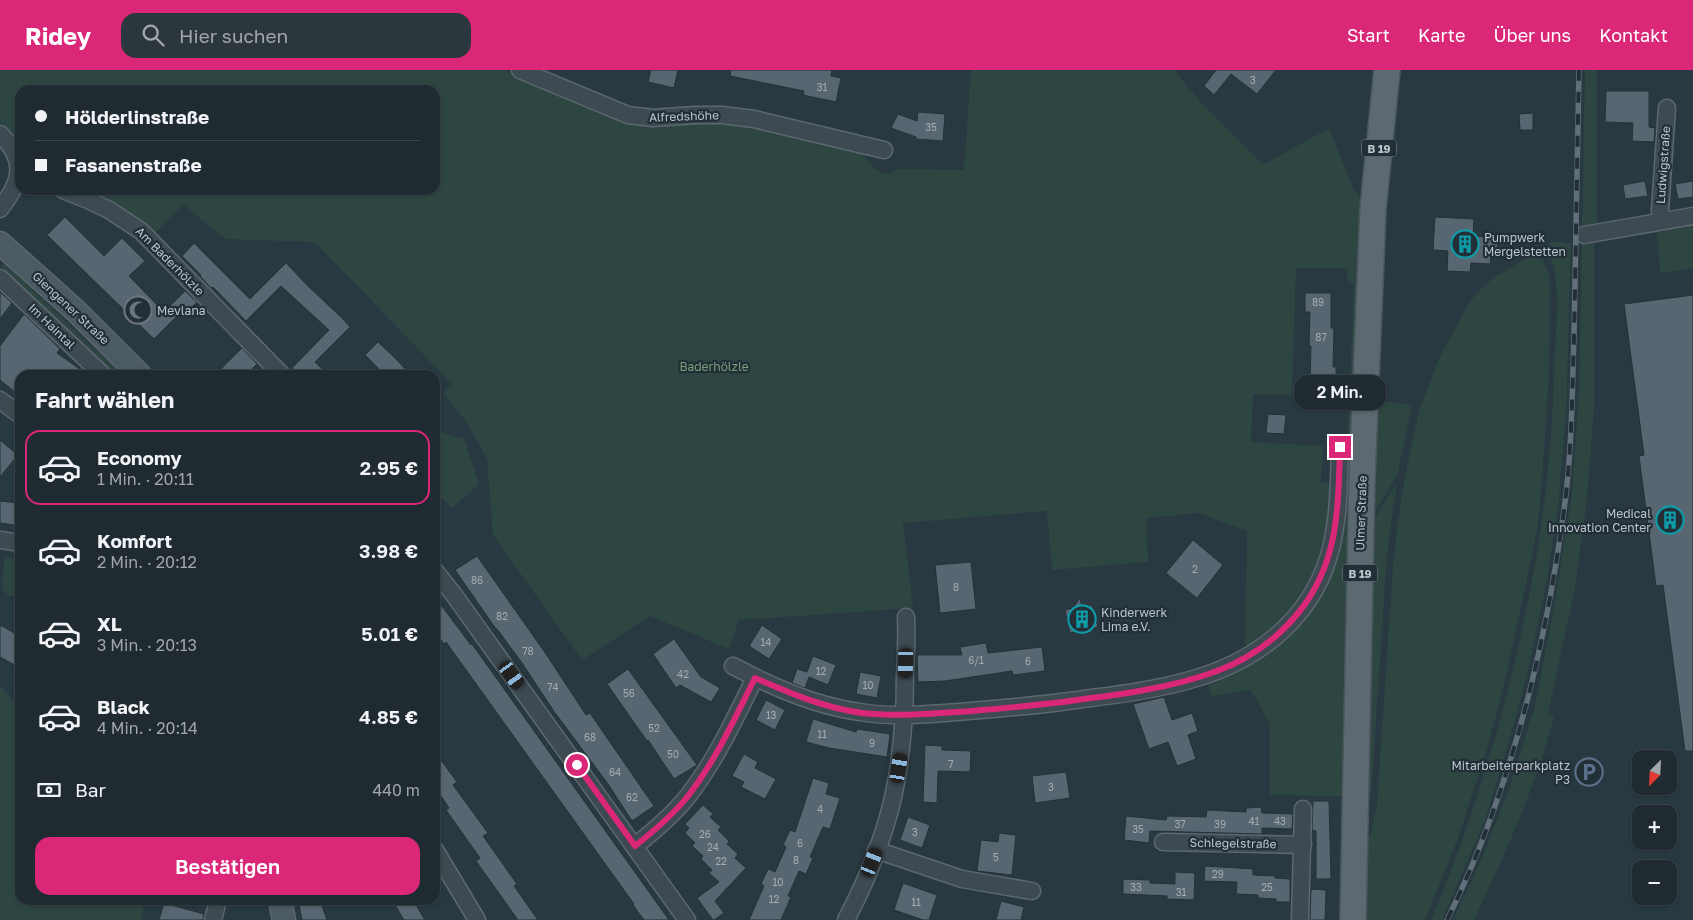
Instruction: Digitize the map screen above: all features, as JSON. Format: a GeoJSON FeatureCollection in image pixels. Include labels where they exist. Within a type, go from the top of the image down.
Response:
{"type":"FeatureCollection","features":[{"type":"Feature","properties":{"kind":"main road","name":"Ulmer Straße"},"geometry":{"type":"LineString","coordinates":[[1353,920],[1361,520],[1372,227],[1387,70]]}},
{"type":"Feature","properties":{"kind":"main road","name":"Giengener Straße"},"geometry":{"type":"LineString","coordinates":[[0,243],[76,310],[135,370]]}},
{"type":"Feature","properties":{"kind":"main road"},"geometry":{"type":"LineString","coordinates":[[281,905],[284,920]]}},
{"type":"Feature","properties":{"kind":"street","name":"Alfredshöhe"},"geometry":{"type":"LineString","coordinates":[[520,70],[628,115],[653,118],[695,114],[754,119],[884,150]]}},
{"type":"Feature","properties":{"kind":"street","name":"Ludwigstraße"},"geometry":{"type":"LineString","coordinates":[[1661,222],[1660,210],[1667,108]]}},
{"type":"Feature","properties":{"kind":"street"},"geometry":{"type":"LineString","coordinates":[[0,134],[15,153]]}},
{"type":"Feature","properties":{"kind":"street"},"geometry":{"type":"LineString","coordinates":[[0,209],[15,187]]}},
{"type":"Feature","properties":{"kind":"street","name":"Am Baderhölzle"},"geometry":{"type":"LineString","coordinates":[[76,195],[109,210],[141,231],[277,370]]}},
{"type":"Feature","properties":{"kind":"street","name":"Ludwigstraße"},"geometry":{"type":"LineString","coordinates":[[1584,236],[1693,216]]}},
{"type":"Feature","properties":{"kind":"street","name":"Im Haintal"},"geometry":{"type":"LineString","coordinates":[[0,278],[98,370]]}},
{"type":"Feature","properties":{"kind":"street"},"geometry":{"type":"LineString","coordinates":[[0,400],[15,412]]}},
{"type":"Feature","properties":{"kind":"street"},"geometry":{"type":"LineString","coordinates":[[733,666],[801,698],[842,710],[884,715],[1028,706],[1120,694],[1180,682],[1218,671],[1257,650],[1286,627],[1311,594],[1324,570],[1332,546],[1338,514],[1340,447]]}},
{"type":"Feature","properties":{"kind":"street"},"geometry":{"type":"LineString","coordinates":[[0,540],[15,542]]}},
{"type":"Feature","properties":{"kind":"street"},"geometry":{"type":"LineString","coordinates":[[440,577],[687,920]]}},
{"type":"Feature","properties":{"kind":"street"},"geometry":{"type":"LineString","coordinates":[[846,920],[862,888],[876,850],[889,812],[897,779],[904,715],[906,617]]}},
{"type":"Feature","properties":{"kind":"street"},"geometry":{"type":"LineString","coordinates":[[635,846],[662,823],[694,788],[713,759],[755,678]]}},
{"type":"Feature","properties":{"kind":"street"},"geometry":{"type":"LineString","coordinates":[[1300,920],[1303,809]]}},
{"type":"Feature","properties":{"kind":"street","name":"Schlegelstraße"},"geometry":{"type":"LineString","coordinates":[[1163,842],[1303,844]]}},
{"type":"Feature","properties":{"kind":"street"},"geometry":{"type":"LineString","coordinates":[[876,850],[962,879],[1032,892]]}},
{"type":"Feature","properties":{"kind":"street"},"geometry":{"type":"LineString","coordinates":[[440,859],[476,920]]}},
{"type":"Feature","properties":{"kind":"street"},"geometry":{"type":"LineString","coordinates":[[213,920],[217,905]]}},
{"type":"Feature","properties":{"kind":"green space","name":"Baderhölzle"},"geometry":{"type":"Polygon","coordinates":[[[0,70],[504,70],[595,109],[727,120],[855,148],[875,169],[891,174],[897,169],[964,170],[971,70],[1174,70],[1202,104],[1263,165],[1329,128],[1353,188],[1368,209],[1350,475],[1346,474],[1354,284],[1347,280],[1348,268],[1296,268],[1292,395],[1253,394],[1251,442],[1323,446],[1321,483],[1334,483],[1333,516],[1317,571],[1303,595],[1285,617],[1245,648],[1247,531],[1199,513],[1146,518],[1148,562],[1052,570],[1047,511],[903,523],[913,608],[739,620],[729,649],[650,616],[582,660],[493,535],[487,460],[468,424],[443,393],[452,384],[315,242],[225,239],[183,204],[154,234],[96,195],[440,195],[440,85],[15,85],[15,141],[0,121],[0,70]]]}},
{"type":"Feature","properties":{"kind":"green space"},"geometry":{"type":"Polygon","coordinates":[[[1585,70],[1597,70],[1597,227],[1582,230],[1585,70]]]}},
{"type":"Feature","properties":{"kind":"green space"},"geometry":{"type":"Polygon","coordinates":[[[1693,226],[1693,268],[1660,273],[1657,233],[1693,226]]]}},
{"type":"Feature","properties":{"kind":"green space"},"geometry":{"type":"Polygon","coordinates":[[[1550,243],[1571,244],[1566,416],[1558,507],[1544,597],[1525,683],[1484,823],[1442,920],[1431,920],[1459,849],[1491,752],[1510,683],[1530,594],[1538,549],[1549,459],[1557,316],[1557,290],[1553,265],[1545,248],[1550,243]]]}},
{"type":"Feature","properties":{"kind":"green space"},"geometry":{"type":"Polygon","coordinates":[[[1594,243],[1594,409],[1587,498],[1575,588],[1548,713],[1554,716],[1529,794],[1474,920],[1453,920],[1480,863],[1509,789],[1535,706],[1554,607],[1572,494],[1579,390],[1582,244],[1594,243]]]}},
{"type":"Feature","properties":{"kind":"green space"},"geometry":{"type":"Polygon","coordinates":[[[1539,251],[1549,275],[1550,286],[1549,374],[1541,492],[1537,529],[1502,694],[1485,755],[1457,841],[1425,920],[1363,920],[1364,848],[1371,834],[1377,804],[1393,567],[1398,521],[1405,476],[1419,411],[1438,360],[1475,295],[1493,278],[1539,251]]]}},
{"type":"Feature","properties":{"kind":"green space"},"geometry":{"type":"Polygon","coordinates":[[[5,264],[117,370],[111,370],[0,265],[5,264]]]}},
{"type":"Feature","properties":{"kind":"green space"},"geometry":{"type":"Polygon","coordinates":[[[1376,400],[1412,405],[1397,476],[1371,517],[1376,400]]]}},
{"type":"Feature","properties":{"kind":"green space"},"geometry":{"type":"Polygon","coordinates":[[[440,432],[464,439],[479,484],[452,508],[440,497],[440,432]]]}},
{"type":"Feature","properties":{"kind":"green space"},"geometry":{"type":"Polygon","coordinates":[[[1346,480],[1350,480],[1345,796],[1270,795],[1270,724],[1251,690],[1211,696],[1206,679],[1306,609],[1346,480]]]}},
{"type":"Feature","properties":{"kind":"green space"},"geometry":{"type":"Polygon","coordinates":[[[1397,482],[1387,553],[1372,783],[1368,808],[1365,809],[1372,523],[1397,482]]]}},
{"type":"Feature","properties":{"kind":"green space"},"geometry":{"type":"Polygon","coordinates":[[[4,557],[15,559],[15,596],[9,596],[2,589],[4,557]]]}},
{"type":"Feature","properties":{"kind":"green space"},"geometry":{"type":"Polygon","coordinates":[[[0,686],[15,701],[15,905],[144,905],[141,920],[0,920],[0,686]]]}},
{"type":"Feature","properties":{"kind":"building"},"geometry":{"type":"Polygon","coordinates":[[[651,70],[678,70],[674,88],[648,82],[651,70]]]}},
{"type":"Feature","properties":{"kind":"building"},"geometry":{"type":"Polygon","coordinates":[[[731,70],[832,70],[831,76],[841,78],[836,102],[803,95],[804,91],[730,76],[731,70]]]}},
{"type":"Feature","properties":{"kind":"building"},"geometry":{"type":"Polygon","coordinates":[[[1216,70],[1276,70],[1257,94],[1231,74],[1214,95],[1204,86],[1216,70]]]}},
{"type":"Feature","properties":{"kind":"building"},"geometry":{"type":"Polygon","coordinates":[[[1606,91],[1649,91],[1649,127],[1655,128],[1654,142],[1632,141],[1633,123],[1605,122],[1606,91]]]}},
{"type":"Feature","properties":{"kind":"building"},"geometry":{"type":"Polygon","coordinates":[[[918,112],[945,114],[943,141],[916,139],[916,137],[891,128],[898,114],[917,121],[918,112]]]}},
{"type":"Feature","properties":{"kind":"building"},"geometry":{"type":"Polygon","coordinates":[[[1533,113],[1533,130],[1520,130],[1519,114],[1533,113]]]}},
{"type":"Feature","properties":{"kind":"building"},"geometry":{"type":"Polygon","coordinates":[[[1645,181],[1648,196],[1625,199],[1623,185],[1645,181]]]}},
{"type":"Feature","properties":{"kind":"building"},"geometry":{"type":"Polygon","coordinates":[[[1693,181],[1693,197],[1678,199],[1675,184],[1693,181]]]}},
{"type":"Feature","properties":{"kind":"building"},"geometry":{"type":"Polygon","coordinates":[[[65,217],[104,256],[122,238],[145,261],[129,276],[164,312],[185,291],[197,302],[187,312],[184,309],[154,339],[47,235],[65,217]]]}},
{"type":"Feature","properties":{"kind":"building","name":"Pumpwerk Mergelstetten"},"geometry":{"type":"Polygon","coordinates":[[[1435,217],[1474,219],[1473,236],[1498,238],[1497,257],[1491,257],[1490,264],[1471,263],[1470,272],[1447,271],[1448,251],[1433,250],[1435,217]]]}},
{"type":"Feature","properties":{"kind":"building"},"geometry":{"type":"Polygon","coordinates":[[[194,243],[250,299],[286,263],[350,327],[315,362],[323,370],[294,370],[292,368],[329,330],[281,286],[246,321],[213,287],[211,288],[182,256],[194,243]]]}},
{"type":"Feature","properties":{"kind":"building"},"geometry":{"type":"Polygon","coordinates":[[[0,292],[12,303],[0,319],[0,292]]]}},
{"type":"Feature","properties":{"kind":"building"},"geometry":{"type":"Polygon","coordinates":[[[1305,293],[1331,293],[1331,328],[1334,328],[1333,367],[1336,367],[1336,384],[1310,383],[1310,312],[1305,312],[1305,293]]]}},
{"type":"Feature","properties":{"kind":"building","name":"Medical Innovation Center"},"geometry":{"type":"Polygon","coordinates":[[[1693,295],[1693,751],[1685,751],[1663,585],[1656,586],[1639,456],[1644,455],[1624,304],[1693,295]]]}},
{"type":"Feature","properties":{"kind":"building"},"geometry":{"type":"Polygon","coordinates":[[[24,314],[60,349],[57,353],[81,370],[15,370],[15,392],[0,380],[0,346],[24,314]]]}},
{"type":"Feature","properties":{"kind":"building"},"geometry":{"type":"Polygon","coordinates":[[[378,342],[406,370],[380,370],[365,355],[378,342]]]}},
{"type":"Feature","properties":{"kind":"building"},"geometry":{"type":"Polygon","coordinates":[[[242,348],[257,364],[251,370],[220,370],[242,348]]]}},
{"type":"Feature","properties":{"kind":"building"},"geometry":{"type":"Polygon","coordinates":[[[1268,414],[1286,415],[1284,434],[1266,433],[1268,414]]]}},
{"type":"Feature","properties":{"kind":"building"},"geometry":{"type":"Polygon","coordinates":[[[0,440],[15,452],[15,459],[0,477],[0,440]]]}},
{"type":"Feature","properties":{"kind":"building"},"geometry":{"type":"Polygon","coordinates":[[[0,501],[15,502],[15,525],[0,523],[0,501]]]}},
{"type":"Feature","properties":{"kind":"building"},"geometry":{"type":"Polygon","coordinates":[[[1193,540],[1223,565],[1197,598],[1166,573],[1193,540]]]}},
{"type":"Feature","properties":{"kind":"building"},"geometry":{"type":"Polygon","coordinates":[[[477,556],[544,651],[586,715],[590,713],[654,806],[632,821],[608,784],[553,710],[522,663],[455,570],[477,556]]]}},
{"type":"Feature","properties":{"kind":"building"},"geometry":{"type":"Polygon","coordinates":[[[971,562],[976,609],[940,613],[935,565],[971,562]]]}},
{"type":"Feature","properties":{"kind":"building","name":"Kinderwerk Lima e.V."},"geometry":{"type":"Polygon","coordinates":[[[1080,598],[1082,608],[1092,605],[1098,627],[1070,633],[1065,610],[1073,608],[1080,598]]]}},
{"type":"Feature","properties":{"kind":"building"},"geometry":{"type":"Polygon","coordinates":[[[440,604],[472,644],[669,920],[644,920],[446,642],[444,644],[440,639],[440,604]]]}},
{"type":"Feature","properties":{"kind":"building"},"geometry":{"type":"Polygon","coordinates":[[[0,625],[15,633],[15,665],[0,657],[0,625]]]}},
{"type":"Feature","properties":{"kind":"building"},"geometry":{"type":"Polygon","coordinates":[[[762,625],[782,639],[769,659],[749,646],[762,625]]]}},
{"type":"Feature","properties":{"kind":"building"},"geometry":{"type":"Polygon","coordinates":[[[674,639],[701,677],[720,688],[711,702],[680,685],[676,688],[653,654],[674,639]]]}},
{"type":"Feature","properties":{"kind":"building"},"geometry":{"type":"Polygon","coordinates":[[[986,643],[988,653],[1042,647],[1045,671],[1013,675],[1012,671],[945,681],[918,682],[917,655],[962,655],[960,647],[986,643]]]}},
{"type":"Feature","properties":{"kind":"building"},"geometry":{"type":"Polygon","coordinates":[[[813,656],[836,665],[828,685],[809,677],[805,688],[792,683],[797,669],[807,672],[813,656]]]}},
{"type":"Feature","properties":{"kind":"building"},"geometry":{"type":"Polygon","coordinates":[[[628,669],[697,765],[674,779],[607,684],[628,669]]]}},
{"type":"Feature","properties":{"kind":"building"},"geometry":{"type":"Polygon","coordinates":[[[860,672],[881,676],[877,698],[856,694],[860,672]]]}},
{"type":"Feature","properties":{"kind":"building"},"geometry":{"type":"Polygon","coordinates":[[[1164,697],[1172,720],[1192,713],[1198,731],[1188,735],[1196,759],[1177,766],[1168,742],[1149,749],[1133,704],[1164,697]]]}},
{"type":"Feature","properties":{"kind":"building"},"geometry":{"type":"Polygon","coordinates":[[[766,700],[785,710],[775,730],[756,720],[766,700]]]}},
{"type":"Feature","properties":{"kind":"building"},"geometry":{"type":"Polygon","coordinates":[[[813,719],[856,732],[857,729],[890,734],[887,757],[829,748],[806,742],[813,719]]]}},
{"type":"Feature","properties":{"kind":"building"},"geometry":{"type":"Polygon","coordinates":[[[925,745],[942,746],[942,750],[971,751],[970,772],[938,771],[937,803],[923,802],[925,745]]]}},
{"type":"Feature","properties":{"kind":"building"},"geometry":{"type":"Polygon","coordinates":[[[744,754],[758,762],[755,768],[776,779],[765,799],[741,787],[744,782],[732,776],[744,754]]]}},
{"type":"Feature","properties":{"kind":"building"},"geometry":{"type":"Polygon","coordinates":[[[440,759],[457,782],[453,785],[488,833],[483,836],[517,884],[514,886],[538,920],[518,920],[476,861],[480,858],[446,810],[449,808],[440,794],[440,759]]]}},
{"type":"Feature","properties":{"kind":"building"},"geometry":{"type":"Polygon","coordinates":[[[1066,772],[1070,798],[1035,803],[1032,776],[1066,772]]]}},
{"type":"Feature","properties":{"kind":"building"},"geometry":{"type":"Polygon","coordinates":[[[813,778],[829,783],[826,794],[840,798],[830,829],[823,827],[810,857],[813,858],[806,874],[799,871],[788,896],[791,897],[781,920],[749,920],[764,886],[761,884],[768,869],[775,872],[786,847],[783,845],[790,830],[795,832],[813,778]]]}},
{"type":"Feature","properties":{"kind":"building"},"geometry":{"type":"Polygon","coordinates":[[[1313,801],[1329,801],[1331,879],[1316,879],[1316,831],[1312,830],[1313,801]]]}},
{"type":"Feature","properties":{"kind":"building"},"geometry":{"type":"Polygon","coordinates":[[[703,805],[713,814],[710,817],[721,827],[718,830],[729,841],[727,844],[738,854],[735,858],[746,868],[715,901],[724,913],[714,920],[697,898],[719,882],[709,873],[712,870],[701,859],[703,856],[692,846],[695,843],[685,833],[689,828],[685,824],[703,805]]]}},
{"type":"Feature","properties":{"kind":"building"},"geometry":{"type":"Polygon","coordinates":[[[1261,807],[1262,813],[1293,814],[1292,829],[1262,828],[1262,834],[1150,831],[1149,843],[1124,840],[1126,816],[1166,820],[1167,816],[1206,817],[1207,810],[1246,812],[1246,808],[1261,807]]]}},
{"type":"Feature","properties":{"kind":"building"},"geometry":{"type":"Polygon","coordinates":[[[908,817],[930,825],[922,848],[900,840],[908,817]]]}},
{"type":"Feature","properties":{"kind":"building"},"geometry":{"type":"Polygon","coordinates":[[[999,833],[1016,835],[1012,875],[977,871],[981,840],[998,842],[999,833]]]}},
{"type":"Feature","properties":{"kind":"building"},"geometry":{"type":"Polygon","coordinates":[[[1205,866],[1253,869],[1253,875],[1290,879],[1290,902],[1276,902],[1276,899],[1258,898],[1258,895],[1236,894],[1237,882],[1204,881],[1205,866]]]}},
{"type":"Feature","properties":{"kind":"building"},"geometry":{"type":"Polygon","coordinates":[[[1175,872],[1195,873],[1194,900],[1167,899],[1167,896],[1123,894],[1123,879],[1150,880],[1150,883],[1175,884],[1175,872]]]}},
{"type":"Feature","properties":{"kind":"building"},"geometry":{"type":"Polygon","coordinates":[[[903,883],[937,895],[929,920],[923,920],[894,910],[903,883]]]}},
{"type":"Feature","properties":{"kind":"building"},"geometry":{"type":"Polygon","coordinates":[[[1311,889],[1326,890],[1325,920],[1310,920],[1311,889]]]}},
{"type":"Feature","properties":{"kind":"building"},"geometry":{"type":"Polygon","coordinates":[[[1001,901],[1024,907],[1021,920],[996,920],[1001,901]]]}},
{"type":"Feature","properties":{"kind":"building"},"geometry":{"type":"Polygon","coordinates":[[[163,905],[171,905],[204,914],[203,920],[159,920],[163,905]]]}},
{"type":"Feature","properties":{"kind":"building"},"geometry":{"type":"Polygon","coordinates":[[[299,905],[322,905],[327,920],[302,920],[299,905]]]}},
{"type":"Feature","properties":{"kind":"building"},"geometry":{"type":"Polygon","coordinates":[[[395,905],[416,905],[425,920],[404,920],[395,905]]]}},
{"type":"Feature","properties":{"kind":"railway"},"geometry":{"type":"LineString","coordinates":[[1447,920],[1469,872],[1507,772],[1535,668],[1547,616],[1556,563],[1569,467],[1574,336],[1579,70]]}},
{"type":"Feature","properties":{"kind":"place","name":"Pumpwerk Mergelstetten"},"geometry":{"type":"Point","coordinates":[1465,244]}},
{"type":"Feature","properties":{"kind":"place","name":"Mevlana"},"geometry":{"type":"Point","coordinates":[138,310]}},
{"type":"Feature","properties":{"kind":"place","name":"Medical Innovation Center"},"geometry":{"type":"Point","coordinates":[1670,520]}},
{"type":"Feature","properties":{"kind":"place","name":"Kinderwerk Lima e.V."},"geometry":{"type":"Point","coordinates":[1082,619]}},
{"type":"Feature","properties":{"kind":"place","name":"Mitarbeiterparkplatz P3"},"geometry":{"type":"Point","coordinates":[1589,772]}},
{"type":"Feature","properties":{"kind":"route"},"geometry":{"type":"LineString","coordinates":[[577,765],[635,846],[653,832],[688,796],[709,766],[755,678],[801,698],[842,710],[884,715],[904,715],[977,711],[1120,694],[1180,682],[1218,671],[1257,650],[1286,627],[1300,611],[1322,575],[1332,546],[1338,514],[1340,447]]}}]}
